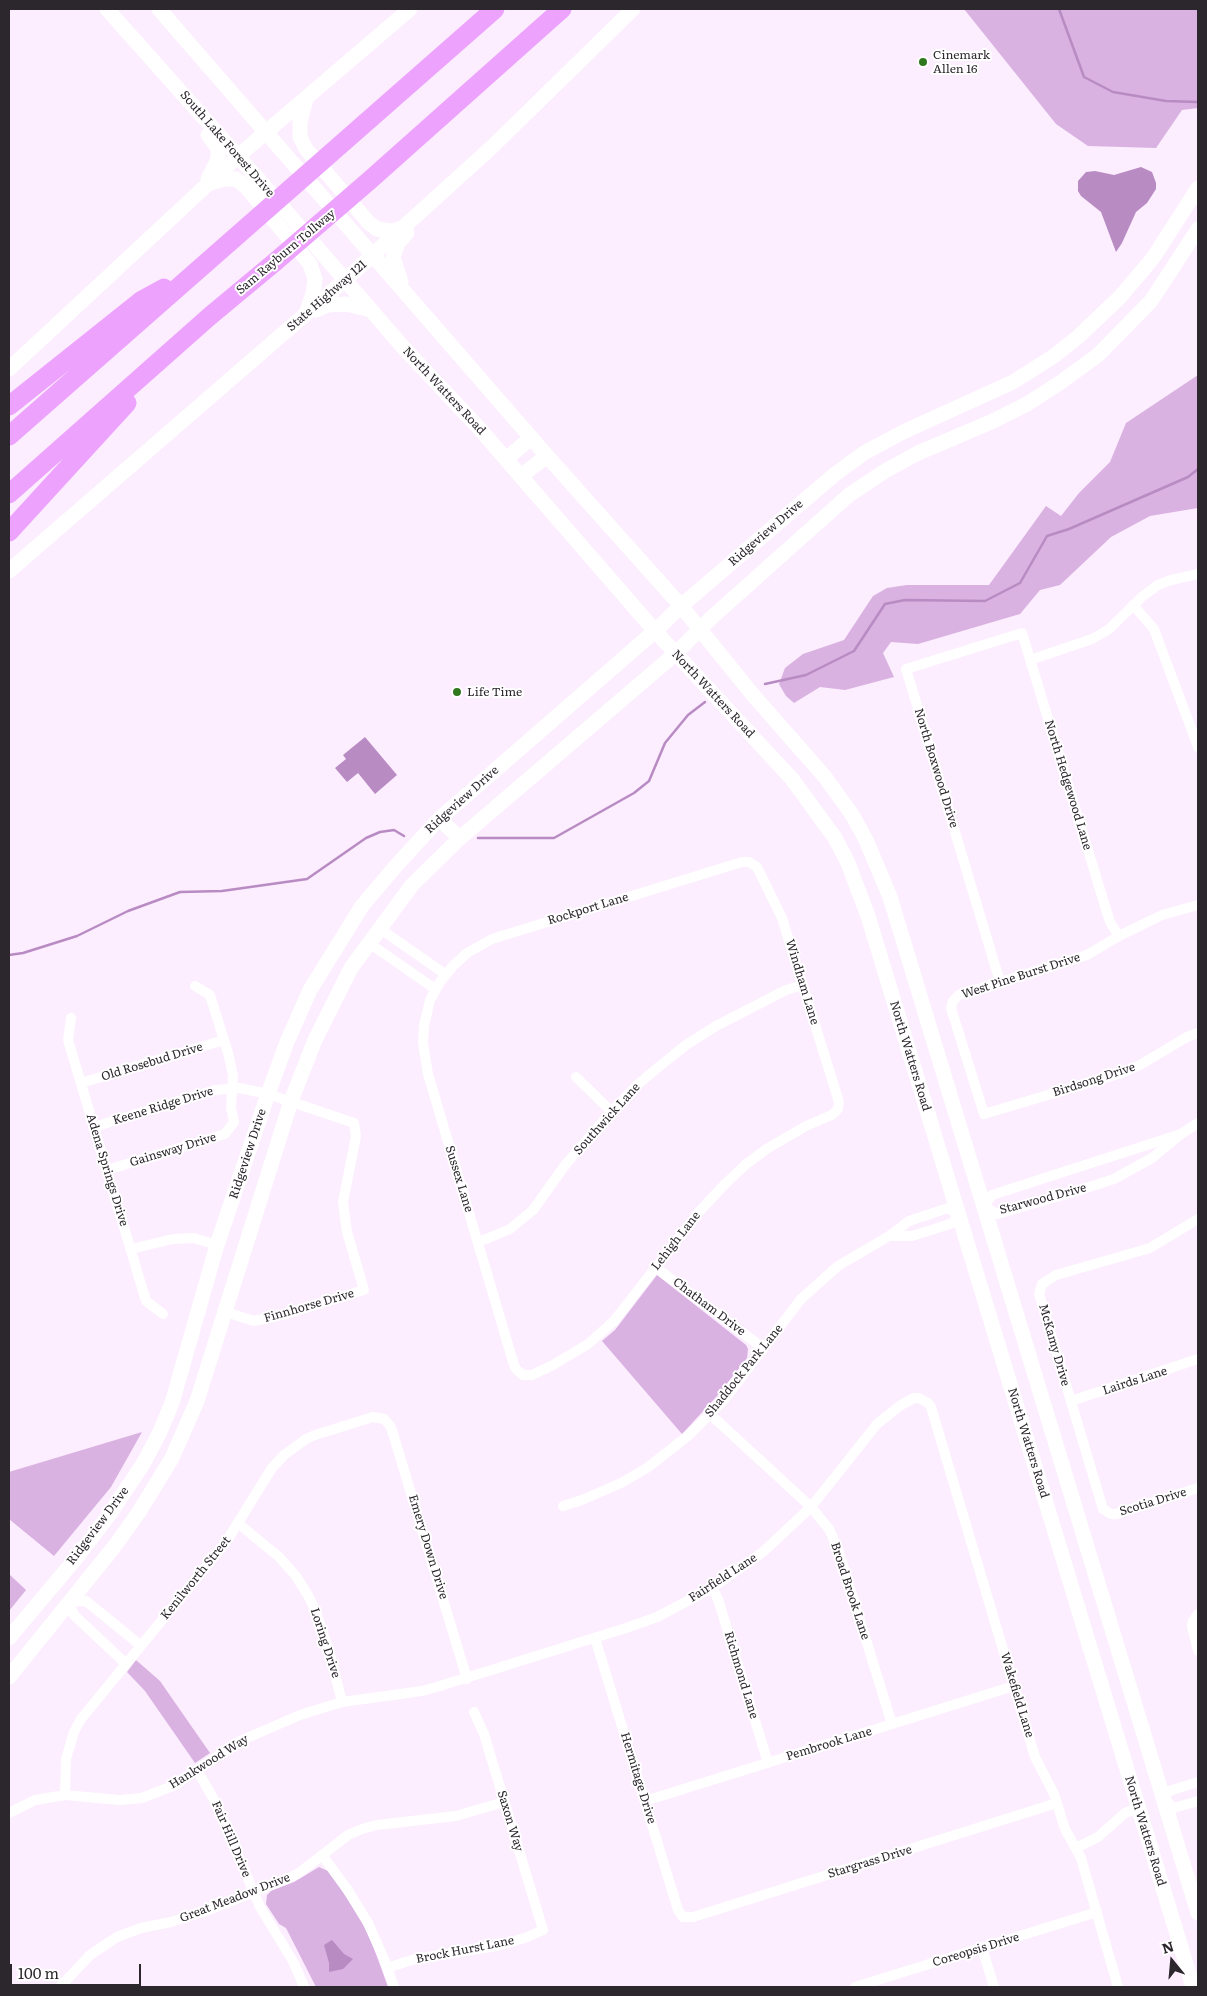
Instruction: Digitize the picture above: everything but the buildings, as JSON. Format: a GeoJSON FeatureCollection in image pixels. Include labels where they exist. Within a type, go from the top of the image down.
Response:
{"type":"FeatureCollection","features":[{"type":"Feature","properties":{"kind":"highway"},"geometry":{"type":"LineString","coordinates":[[9,436],[495,9]]}},
{"type":"Feature","properties":{"kind":"highway","name":"Sam Rayburn Tollway"},"geometry":{"type":"LineString","coordinates":[[9,494],[210,316],[370,180],[562,9]]}},
{"type":"Feature","properties":{"kind":"highway"},"geometry":{"type":"LineString","coordinates":[[9,406],[142,300],[200,268]]}},
{"type":"Feature","properties":{"kind":"highway"},"geometry":{"type":"LineString","coordinates":[[9,532],[60,474],[126,406],[141,378]]}},
{"type":"Feature","properties":{"kind":"main road","name":"South Lake Forest Drive"},"geometry":{"type":"LineString","coordinates":[[107,9],[346,280]]}},
{"type":"Feature","properties":{"kind":"main road"},"geometry":{"type":"LineString","coordinates":[[159,9],[547,456],[681,606],[825,777],[853,816],[866,840],[890,897],[1198,1913]]}},
{"type":"Feature","properties":{"kind":"main road"},"geometry":{"type":"LineString","coordinates":[[9,369],[237,157],[410,9]]}},
{"type":"Feature","properties":{"kind":"main road","name":"State Highway 121"},"geometry":{"type":"LineString","coordinates":[[9,570],[373,256],[520,120],[633,9]]}},
{"type":"Feature","properties":{"kind":"main road"},"geometry":{"type":"LineString","coordinates":[[167,76],[170,92],[218,148],[218,159],[206,187]]}},
{"type":"Feature","properties":{"kind":"main road"},"geometry":{"type":"LineString","coordinates":[[306,99],[300,122],[300,137],[306,149],[369,223],[384,230],[391,231],[403,228]]}},
{"type":"Feature","properties":{"kind":"main road"},"geometry":{"type":"LineString","coordinates":[[206,187],[225,179],[236,180],[246,187],[310,264],[315,279],[313,294],[306,315]]}},
{"type":"Feature","properties":{"kind":"main road","name":"Ridgeview Drive"},"geometry":{"type":"LineString","coordinates":[[9,1638],[109,1515],[143,1464],[159,1434],[172,1403],[217,1245],[287,1042],[310,990],[362,906],[439,819],[655,631],[681,606],[834,475],[871,449],[914,426],[1000,389],[1036,369],[1064,349],[1104,313],[1141,272],[1158,250],[1198,188]]}},
{"type":"Feature","properties":{"kind":"main road"},"geometry":{"type":"LineString","coordinates":[[404,290],[395,268],[394,257],[398,243],[434,200]]}},
{"type":"Feature","properties":{"kind":"main road","name":"Ridgeview Drive"},"geometry":{"type":"LineString","coordinates":[[9,1677],[94,1574],[140,1512],[172,1458],[197,1401],[291,1101],[318,1033],[351,968],[412,885],[460,838],[675,654],[835,506],[885,471],[925,449],[991,422],[1027,404],[1079,370],[1115,340],[1151,301],[1198,229]]}},
{"type":"Feature","properties":{"kind":"main road","name":"North Watters Road"},"geometry":{"type":"LineString","coordinates":[[346,280],[402,346],[521,476],[675,654],[792,779],[835,838],[848,863],[868,916],[1193,1987]]}},
{"type":"Feature","properties":{"kind":"main road"},"geometry":{"type":"LineString","coordinates":[[306,315],[328,304],[346,304],[372,310]]}},
{"type":"Feature","properties":{"kind":"main road"},"geometry":{"type":"LineString","coordinates":[[1064,349],[1079,370]]}},
{"type":"Feature","properties":{"kind":"main road"},"geometry":{"type":"LineString","coordinates":[[506,459],[532,438]]}},
{"type":"Feature","properties":{"kind":"main road"},"geometry":{"type":"LineString","coordinates":[[871,449],[885,471]]}},
{"type":"Feature","properties":{"kind":"main road"},"geometry":{"type":"LineString","coordinates":[[521,476],[547,456]]}},
{"type":"Feature","properties":{"kind":"main road"},"geometry":{"type":"LineString","coordinates":[[439,819],[460,838]]}},
{"type":"Feature","properties":{"kind":"main road"},"geometry":{"type":"LineString","coordinates":[[362,906],[360,932],[369,943]]}},
{"type":"Feature","properties":{"kind":"main road"},"geometry":{"type":"LineString","coordinates":[[958,1214],[984,1206]]}},
{"type":"Feature","properties":{"kind":"main road"},"geometry":{"type":"LineString","coordinates":[[52,1587],[69,1602]]}},
{"type":"Feature","properties":{"kind":"main road"},"geometry":{"type":"LineString","coordinates":[[1138,1808],[1164,1799]]}},
{"type":"Feature","properties":{"kind":"street"},"geometry":{"type":"LineString","coordinates":[[1030,660],[1092,640],[1114,625],[1132,605],[1158,586],[1171,580],[1198,574]]}},
{"type":"Feature","properties":{"kind":"street"},"geometry":{"type":"LineString","coordinates":[[1132,605],[1146,619],[1156,635],[1198,746]]}},
{"type":"Feature","properties":{"kind":"street","name":"North Hedgewood Lane"},"geometry":{"type":"LineString","coordinates":[[1022,633],[1104,906],[1110,922],[1119,936]]}},
{"type":"Feature","properties":{"kind":"street","name":"North Boxwood Drive"},"geometry":{"type":"LineString","coordinates":[[1000,982],[906,669],[1022,633]]}},
{"type":"Feature","properties":{"kind":"street","name":"Rockport Lane"},"geometry":{"type":"LineString","coordinates":[[440,982],[468,954],[492,939],[742,862],[749,862]]}},
{"type":"Feature","properties":{"kind":"street","name":"Windham Lane"},"geometry":{"type":"LineString","coordinates":[[749,862],[757,867],[775,903],[803,985],[839,1102],[838,1110]]}},
{"type":"Feature","properties":{"kind":"street","name":"West Pine Burst Drive"},"geometry":{"type":"LineString","coordinates":[[984,1114],[951,1008],[953,1001],[959,995],[1087,955],[1119,936],[1162,915],[1198,905]]}},
{"type":"Feature","properties":{"kind":"street"},"geometry":{"type":"LineString","coordinates":[[379,928],[440,982]]}},
{"type":"Feature","properties":{"kind":"street"},"geometry":{"type":"LineString","coordinates":[[369,943],[440,982]]}},
{"type":"Feature","properties":{"kind":"street","name":"Sussex Lane"},"geometry":{"type":"LineString","coordinates":[[440,982],[426,1013],[424,1026],[425,1059],[428,1074],[514,1365],[521,1374]]}},
{"type":"Feature","properties":{"kind":"street","name":"Southwick Lane"},"geometry":{"type":"LineString","coordinates":[[479,1242],[510,1229],[533,1210],[566,1164],[611,1111],[637,1085],[693,1040],[746,1009],[786,990],[803,985]]}},
{"type":"Feature","properties":{"kind":"street"},"geometry":{"type":"LineString","coordinates":[[195,986],[210,995],[233,1075],[232,1088]]}},
{"type":"Feature","properties":{"kind":"street","name":"Adena Springs Drive"},"geometry":{"type":"LineString","coordinates":[[71,1018],[68,1040],[146,1300],[164,1314]]}},
{"type":"Feature","properties":{"kind":"street","name":"Birdsong Drive"},"geometry":{"type":"LineString","coordinates":[[984,1114],[1122,1073],[1198,1033]]}},
{"type":"Feature","properties":{"kind":"street","name":"Old Rosebud Drive"},"geometry":{"type":"LineString","coordinates":[[81,1083],[224,1040]]}},
{"type":"Feature","properties":{"kind":"street"},"geometry":{"type":"LineString","coordinates":[[576,1077],[611,1111]]}},
{"type":"Feature","properties":{"kind":"street","name":"Keene Ridge Drive"},"geometry":{"type":"LineString","coordinates":[[94,1127],[214,1090],[232,1088],[268,1094],[354,1123],[356,1136],[344,1202],[346,1232],[364,1290]]}},
{"type":"Feature","properties":{"kind":"street","name":"Gainsway Drive"},"geometry":{"type":"LineString","coordinates":[[107,1170],[225,1134],[234,1122],[231,1108],[232,1088]]}},
{"type":"Feature","properties":{"kind":"street","name":"Lehigh Lane"},"geometry":{"type":"LineString","coordinates":[[521,1374],[532,1375],[571,1356],[588,1344],[614,1321],[711,1198],[745,1165],[790,1135],[832,1115],[838,1110]]}},
{"type":"Feature","properties":{"kind":"street","name":"Starwood Drive"},"geometry":{"type":"LineString","coordinates":[[1181,1134],[992,1194],[984,1206],[997,1214],[1114,1179],[1152,1158],[1181,1134],[1198,1123]]}},
{"type":"Feature","properties":{"kind":"street","name":"Shaddock Park Lane"},"geometry":{"type":"LineString","coordinates":[[563,1506],[598,1494],[647,1468],[689,1435],[711,1415],[802,1299],[827,1274],[852,1256],[889,1236],[909,1221],[948,1208],[958,1214],[953,1223],[912,1236],[889,1236]]}},
{"type":"Feature","properties":{"kind":"street","name":"McKamy Drive"},"geometry":{"type":"LineString","coordinates":[[1107,1512],[1101,1505],[1039,1294],[1042,1284],[1056,1275],[1150,1248],[1198,1219]]}},
{"type":"Feature","properties":{"kind":"street"},"geometry":{"type":"LineString","coordinates":[[131,1249],[173,1239],[194,1238],[217,1245]]}},
{"type":"Feature","properties":{"kind":"street","name":"Chatham Drive"},"geometry":{"type":"LineString","coordinates":[[656,1267],[763,1348]]}},
{"type":"Feature","properties":{"kind":"street","name":"Finnhorse Drive"},"geometry":{"type":"LineString","coordinates":[[226,1312],[254,1320],[286,1314],[364,1290]]}},
{"type":"Feature","properties":{"kind":"street","name":"Lairds Lane"},"geometry":{"type":"LineString","coordinates":[[1070,1401],[1198,1359]]}},
{"type":"Feature","properties":{"kind":"street","name":"Fairfield Lane"},"geometry":{"type":"LineString","coordinates":[[467,1678],[657,1617],[712,1588],[763,1552],[811,1507],[878,1424],[914,1398],[924,1400]]}},
{"type":"Feature","properties":{"kind":"street","name":"Wakefield Lane"},"geometry":{"type":"LineString","coordinates":[[924,1400],[931,1407],[1035,1757],[1057,1803],[1066,1829],[1084,1868],[1118,1987]]}},
{"type":"Feature","properties":{"kind":"street","name":"Broad Brook Lane"},"geometry":{"type":"LineString","coordinates":[[711,1415],[811,1507],[829,1529],[838,1549],[892,1724]]}},
{"type":"Feature","properties":{"kind":"street","name":"Kenilworth Street"},"geometry":{"type":"LineString","coordinates":[[64,1795],[66,1759],[74,1732],[88,1708],[239,1524],[267,1474],[278,1461],[306,1439],[323,1432],[374,1417],[384,1418]]}},
{"type":"Feature","properties":{"kind":"street","name":"Emery Down Drive"},"geometry":{"type":"LineString","coordinates":[[384,1418],[391,1427],[467,1678]]}},
{"type":"Feature","properties":{"kind":"street","name":"Scotia Drive"},"geometry":{"type":"LineString","coordinates":[[1107,1512],[1111,1514],[1120,1513],[1198,1488]]}},
{"type":"Feature","properties":{"kind":"street","name":"Loring Drive"},"geometry":{"type":"LineString","coordinates":[[239,1524],[279,1557],[306,1591],[322,1629],[342,1702]]}},
{"type":"Feature","properties":{"kind":"street","name":"Richmond Lane"},"geometry":{"type":"LineString","coordinates":[[712,1588],[718,1599],[768,1763]]}},
{"type":"Feature","properties":{"kind":"street"},"geometry":{"type":"LineString","coordinates":[[125,1663],[74,1615],[69,1602],[86,1601],[140,1645]]}},
{"type":"Feature","properties":{"kind":"street"},"geometry":{"type":"LineString","coordinates":[[1196,1616],[1192,1632],[1198,1651]]}},
{"type":"Feature","properties":{"kind":"street","name":"Hermitage Drive"},"geometry":{"type":"LineString","coordinates":[[595,1638],[678,1910],[683,1917]]}},
{"type":"Feature","properties":{"kind":"street","name":"Hankwood Way"},"geometry":{"type":"LineString","coordinates":[[9,1814],[35,1800],[64,1795],[119,1800],[142,1798],[165,1790],[240,1741],[270,1726],[342,1702],[422,1691],[467,1678]]}},
{"type":"Feature","properties":{"kind":"street","name":"Pembrook Lane"},"geometry":{"type":"LineString","coordinates":[[645,1801],[1014,1686]]}},
{"type":"Feature","properties":{"kind":"street","name":"Saxon Way"},"geometry":{"type":"LineString","coordinates":[[474,1712],[484,1734],[543,1930]]}},
{"type":"Feature","properties":{"kind":"street","name":"Fair Hill Drive"},"geometry":{"type":"LineString","coordinates":[[197,1770],[216,1803],[260,1907],[294,1963],[304,1987]]}},
{"type":"Feature","properties":{"kind":"street"},"geometry":{"type":"LineString","coordinates":[[1198,1782],[1169,1790],[1164,1799],[1174,1808],[1198,1800]]}},
{"type":"Feature","properties":{"kind":"street","name":"Great Meadow Drive"},"geometry":{"type":"LineString","coordinates":[[60,1987],[90,1955],[117,1937],[141,1928],[171,1922],[206,1911],[298,1873],[348,1835],[362,1829],[377,1825],[456,1816],[504,1802]]}},
{"type":"Feature","properties":{"kind":"street","name":"Stargrass Drive"},"geometry":{"type":"LineString","coordinates":[[683,1917],[693,1917],[1057,1803]]}},
{"type":"Feature","properties":{"kind":"street"},"geometry":{"type":"LineString","coordinates":[[1076,1848],[1098,1837],[1125,1813],[1138,1808]]}},
{"type":"Feature","properties":{"kind":"street"},"geometry":{"type":"LineString","coordinates":[[322,1855],[358,1906],[381,1951],[394,1987]]}},
{"type":"Feature","properties":{"kind":"street","name":"Coreopsis Drive"},"geometry":{"type":"LineString","coordinates":[[855,1987],[1097,1912]]}},
{"type":"Feature","properties":{"kind":"street","name":"Brock Hurst Lane"},"geometry":{"type":"LineString","coordinates":[[387,1968],[415,1959],[496,1946],[525,1938],[543,1930]]}},
{"type":"Feature","properties":{"kind":"street"},"geometry":{"type":"LineString","coordinates":[[982,1948],[994,1987]]}},
{"type":"Feature","properties":{"kind":"shaded area"},"geometry":{"type":"Polygon","coordinates":[[[964,9],[1198,9],[1198,108],[1182,110],[1156,148],[1088,146],[1056,124],[964,9]]]}},
{"type":"Feature","properties":{"kind":"shaded area"},"geometry":{"type":"Polygon","coordinates":[[[1141,167],[1152,172],[1156,189],[1147,203],[1136,212],[1116,252],[1101,212],[1081,196],[1078,191],[1078,181],[1086,172],[1095,171],[1114,175],[1141,167]]]}},
{"type":"Feature","properties":{"kind":"shaded area"},"geometry":{"type":"Polygon","coordinates":[[[1198,375],[1198,508],[1150,516],[1111,537],[1060,585],[1040,590],[1020,614],[918,644],[891,642],[883,653],[894,677],[845,690],[820,687],[794,703],[786,696],[779,684],[785,668],[803,654],[844,640],[873,596],[887,588],[907,585],[989,585],[1046,506],[1061,516],[1079,493],[1110,462],[1126,423],[1198,375]]]}},
{"type":"Feature","properties":{"kind":"shaded area"},"geometry":{"type":"Polygon","coordinates":[[[365,737],[397,775],[375,794],[358,773],[347,782],[335,768],[346,759],[343,755],[365,737]]]}},
{"type":"Feature","properties":{"kind":"shaded area"},"geometry":{"type":"Polygon","coordinates":[[[657,1275],[746,1345],[748,1349],[747,1358],[717,1396],[682,1434],[602,1341],[615,1330],[657,1275]]]}},
{"type":"Feature","properties":{"kind":"shaded area"},"geometry":{"type":"Polygon","coordinates":[[[142,1432],[111,1487],[54,1556],[9,1519],[9,1472],[142,1432]]]}},
{"type":"Feature","properties":{"kind":"shaded area"},"geometry":{"type":"Polygon","coordinates":[[[9,1574],[26,1590],[9,1611],[9,1574]]]}},
{"type":"Feature","properties":{"kind":"shaded area"},"geometry":{"type":"Polygon","coordinates":[[[136,1660],[160,1681],[210,1753],[195,1763],[145,1691],[127,1672],[136,1660]]]}},
{"type":"Feature","properties":{"kind":"shaded area"},"geometry":{"type":"Polygon","coordinates":[[[319,1867],[328,1871],[357,1912],[372,1943],[388,1987],[316,1987],[286,1928],[279,1924],[266,1904],[267,1895],[272,1890],[294,1882],[319,1867]]]}},
{"type":"Feature","properties":{"kind":"shaded area"},"geometry":{"type":"Polygon","coordinates":[[[332,1940],[344,1954],[353,1959],[343,1969],[329,1972],[329,1963],[324,1945],[332,1940]]]}},
{"type":"Feature","properties":{"kind":"waterway"},"geometry":{"type":"LineString","coordinates":[[1059,9],[1084,77],[1113,92],[1166,101],[1198,102]]}},
{"type":"Feature","properties":{"kind":"waterway"},"geometry":{"type":"LineString","coordinates":[[765,684],[806,675],[854,651],[885,604],[905,600],[985,601],[1020,583],[1047,536],[1069,529],[1188,477],[1198,469]]}},
{"type":"Feature","properties":{"kind":"waterway"},"geometry":{"type":"LineString","coordinates":[[478,838],[554,838],[634,793],[649,781],[665,743],[688,715],[705,702]]}},
{"type":"Feature","properties":{"kind":"waterway"},"geometry":{"type":"LineString","coordinates":[[9,955],[23,953],[77,936],[128,911],[180,892],[222,891],[307,879],[366,838],[380,832],[394,830],[404,836]]}},
{"type":"Feature","properties":{"kind":"place","name":"Cinemark Allen 16"},"geometry":{"type":"Point","coordinates":[923,62]}},
{"type":"Feature","properties":{"kind":"place","name":"Life Time"},"geometry":{"type":"Point","coordinates":[457,692]}}]}
